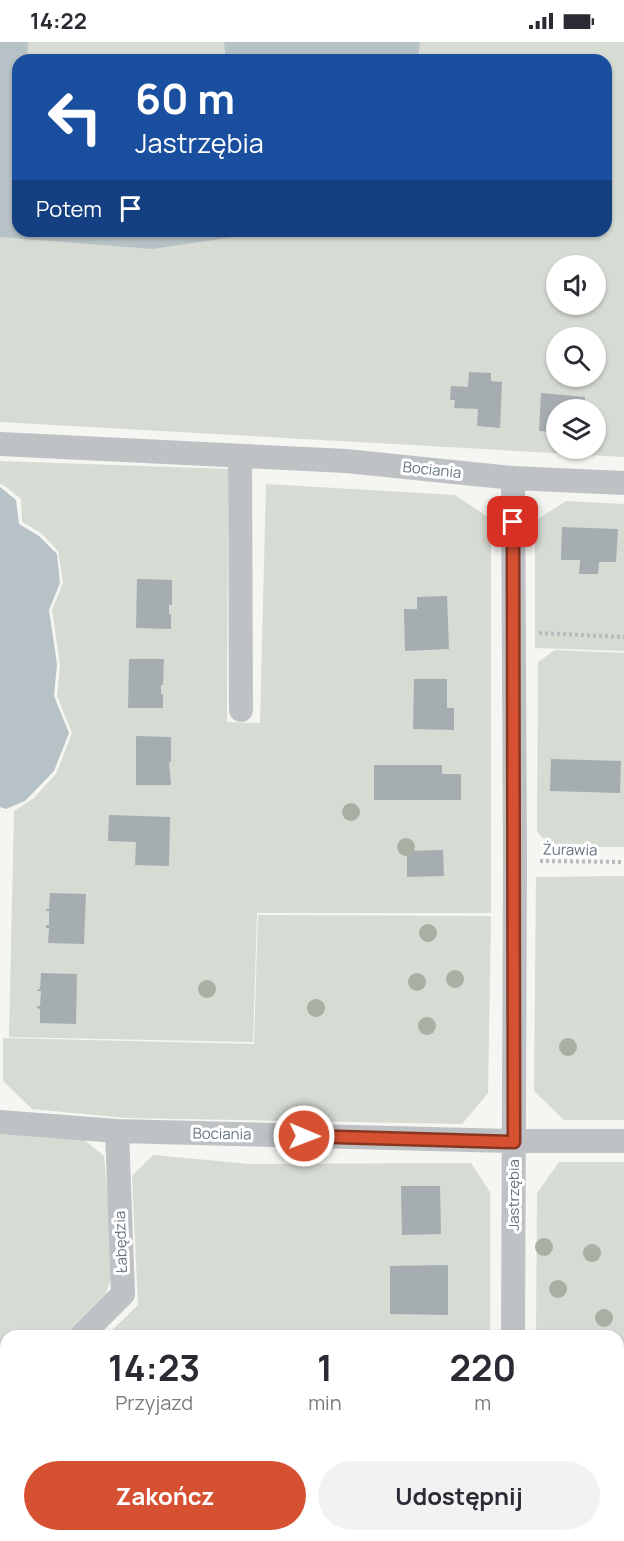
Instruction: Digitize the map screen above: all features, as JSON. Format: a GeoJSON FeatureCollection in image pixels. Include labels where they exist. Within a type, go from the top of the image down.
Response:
{"type":"FeatureCollection","features":[{"type":"Feature","properties":{"kind":"street","name":"Bociania"},"geometry":{"type":"LineString","coordinates":[[0,444],[346,461],[513,478],[624,483]]}},
{"type":"Feature","properties":{"kind":"street"},"geometry":{"type":"LineString","coordinates":[[240,456],[241,710]]}},
{"type":"Feature","properties":{"kind":"street","name":"Jastrzębia"},"geometry":{"type":"LineString","coordinates":[[513,478],[515,861],[513,1330]]}},
{"type":"Feature","properties":{"kind":"street","name":"Bociania"},"geometry":{"type":"LineString","coordinates":[[0,1122],[117,1131],[514,1142],[624,1141]]}},
{"type":"Feature","properties":{"kind":"street","name":"Łabędzia"},"geometry":{"type":"LineString","coordinates":[[87,1330],[123,1294],[117,1131]]}},
{"type":"Feature","properties":{"kind":"path"},"geometry":{"type":"LineString","coordinates":[[514,632],[624,637]]}},
{"type":"Feature","properties":{"kind":"path","name":"Żurawia"},"geometry":{"type":"LineString","coordinates":[[515,861],[624,862]]}},
{"type":"Feature","properties":{"kind":"shaded area"},"geometry":{"type":"Polygon","coordinates":[[[0,42],[624,42],[624,457],[606,456],[606,399],[546,399],[546,453],[0,422],[0,42]]]}},
{"type":"Feature","properties":{"kind":"shaded area"},"geometry":{"type":"Polygon","coordinates":[[[0,42],[28,42],[27,54],[12,54],[12,237],[234,237],[152,249],[0,237],[0,42]]]}},
{"type":"Feature","properties":{"kind":"shaded area"},"geometry":{"type":"Polygon","coordinates":[[[224,42],[420,42],[419,54],[225,54],[224,42]]]}},
{"type":"Feature","properties":{"kind":"shaded area"},"geometry":{"type":"Polygon","coordinates":[[[0,461],[228,469],[227,722],[260,723],[266,484],[455,495],[491,519],[491,913],[257,913],[253,1042],[9,1037],[14,811],[34,798],[56,774],[72,733],[57,696],[60,665],[52,610],[63,583],[58,551],[41,533],[22,522],[21,499],[0,484],[0,461]]]}},
{"type":"Feature","properties":{"kind":"shaded area"},"geometry":{"type":"Polygon","coordinates":[[[0,487],[16,500],[19,524],[39,536],[57,554],[60,583],[49,610],[57,664],[54,696],[69,733],[54,771],[25,801],[6,809],[0,807],[0,487]]]}},
{"type":"Feature","properties":{"kind":"shaded area"},"geometry":{"type":"Polygon","coordinates":[[[566,501],[624,504],[624,651],[535,648],[535,521],[566,501]]]}},
{"type":"Feature","properties":{"kind":"shaded area"},"geometry":{"type":"Polygon","coordinates":[[[555,650],[624,653],[624,847],[552,847],[537,832],[538,662],[555,650]]]}},
{"type":"Feature","properties":{"kind":"shaded area"},"geometry":{"type":"Polygon","coordinates":[[[624,876],[624,1120],[564,1120],[534,1091],[536,877],[624,876]]]}},
{"type":"Feature","properties":{"kind":"shaded area"},"geometry":{"type":"Polygon","coordinates":[[[258,915],[491,916],[488,1093],[462,1124],[126,1118],[32,1109],[3,1081],[3,1038],[254,1044],[258,915]]]}},
{"type":"Feature","properties":{"kind":"shaded area"},"geometry":{"type":"Polygon","coordinates":[[[0,1133],[82,1138],[104,1156],[114,1273],[105,1295],[70,1330],[0,1330],[0,1133]]]}},
{"type":"Feature","properties":{"kind":"shaded area"},"geometry":{"type":"Polygon","coordinates":[[[153,1155],[249,1164],[471,1163],[490,1192],[490,1330],[112,1330],[138,1305],[132,1176],[153,1155]]]}},
{"type":"Feature","properties":{"kind":"shaded area"},"geometry":{"type":"Polygon","coordinates":[[[559,1162],[624,1162],[624,1330],[536,1330],[537,1193],[559,1162]]]}},
{"type":"Feature","properties":{"kind":"building"},"geometry":{"type":"Polygon","coordinates":[[[469,372],[491,373],[491,381],[502,382],[500,428],[477,426],[478,409],[454,408],[455,400],[450,400],[451,386],[468,387],[469,372]]]}},
{"type":"Feature","properties":{"kind":"building"},"geometry":{"type":"Polygon","coordinates":[[[541,393],[585,397],[585,399],[546,399],[546,431],[539,431],[541,393]]]}},
{"type":"Feature","properties":{"kind":"building"},"geometry":{"type":"Polygon","coordinates":[[[562,527],[618,529],[616,562],[599,562],[598,574],[579,574],[580,560],[561,560],[562,527]]]}},
{"type":"Feature","properties":{"kind":"building"},"geometry":{"type":"Polygon","coordinates":[[[137,579],[172,580],[172,605],[169,605],[171,629],[136,628],[137,579]]]}},
{"type":"Feature","properties":{"kind":"building"},"geometry":{"type":"Polygon","coordinates":[[[447,596],[449,649],[405,651],[404,609],[417,609],[417,597],[447,596]]]}},
{"type":"Feature","properties":{"kind":"building"},"geometry":{"type":"Polygon","coordinates":[[[129,659],[164,659],[163,685],[161,685],[163,708],[128,708],[129,659]]]}},
{"type":"Feature","properties":{"kind":"building"},"geometry":{"type":"Polygon","coordinates":[[[414,679],[447,679],[447,708],[454,708],[454,730],[413,729],[414,679]]]}},
{"type":"Feature","properties":{"kind":"building"},"geometry":{"type":"Polygon","coordinates":[[[136,736],[171,737],[171,762],[169,762],[171,785],[136,785],[136,736]]]}},
{"type":"Feature","properties":{"kind":"building"},"geometry":{"type":"Polygon","coordinates":[[[551,759],[621,761],[620,793],[550,791],[551,759]]]}},
{"type":"Feature","properties":{"kind":"building"},"geometry":{"type":"Polygon","coordinates":[[[374,765],[442,765],[442,774],[461,774],[461,800],[374,800],[374,765]]]}},
{"type":"Feature","properties":{"kind":"building"},"geometry":{"type":"Polygon","coordinates":[[[109,815],[170,817],[169,866],[135,865],[136,842],[108,841],[109,815]]]}},
{"type":"Feature","properties":{"kind":"building"},"geometry":{"type":"Polygon","coordinates":[[[443,850],[444,876],[407,877],[407,851],[443,850]]]}},
{"type":"Feature","properties":{"kind":"building"},"geometry":{"type":"Polygon","coordinates":[[[50,893],[86,894],[84,944],[48,943],[49,928],[46,928],[46,925],[49,925],[49,911],[46,909],[49,909],[50,893]]]}},
{"type":"Feature","properties":{"kind":"building"},"geometry":{"type":"Polygon","coordinates":[[[41,973],[77,974],[76,1024],[40,1023],[40,1009],[37,1006],[40,1006],[41,991],[37,991],[40,989],[41,973]]]}},
{"type":"Feature","properties":{"kind":"building"},"geometry":{"type":"Polygon","coordinates":[[[401,1186],[440,1186],[441,1234],[402,1235],[401,1186]]]}},
{"type":"Feature","properties":{"kind":"building"},"geometry":{"type":"Polygon","coordinates":[[[448,1265],[448,1315],[390,1314],[390,1266],[448,1265]]]}},
{"type":"Feature","properties":{"kind":"route"},"geometry":{"type":"LineString","coordinates":[[304,1136],[514,1142],[513,522]]}}]}
